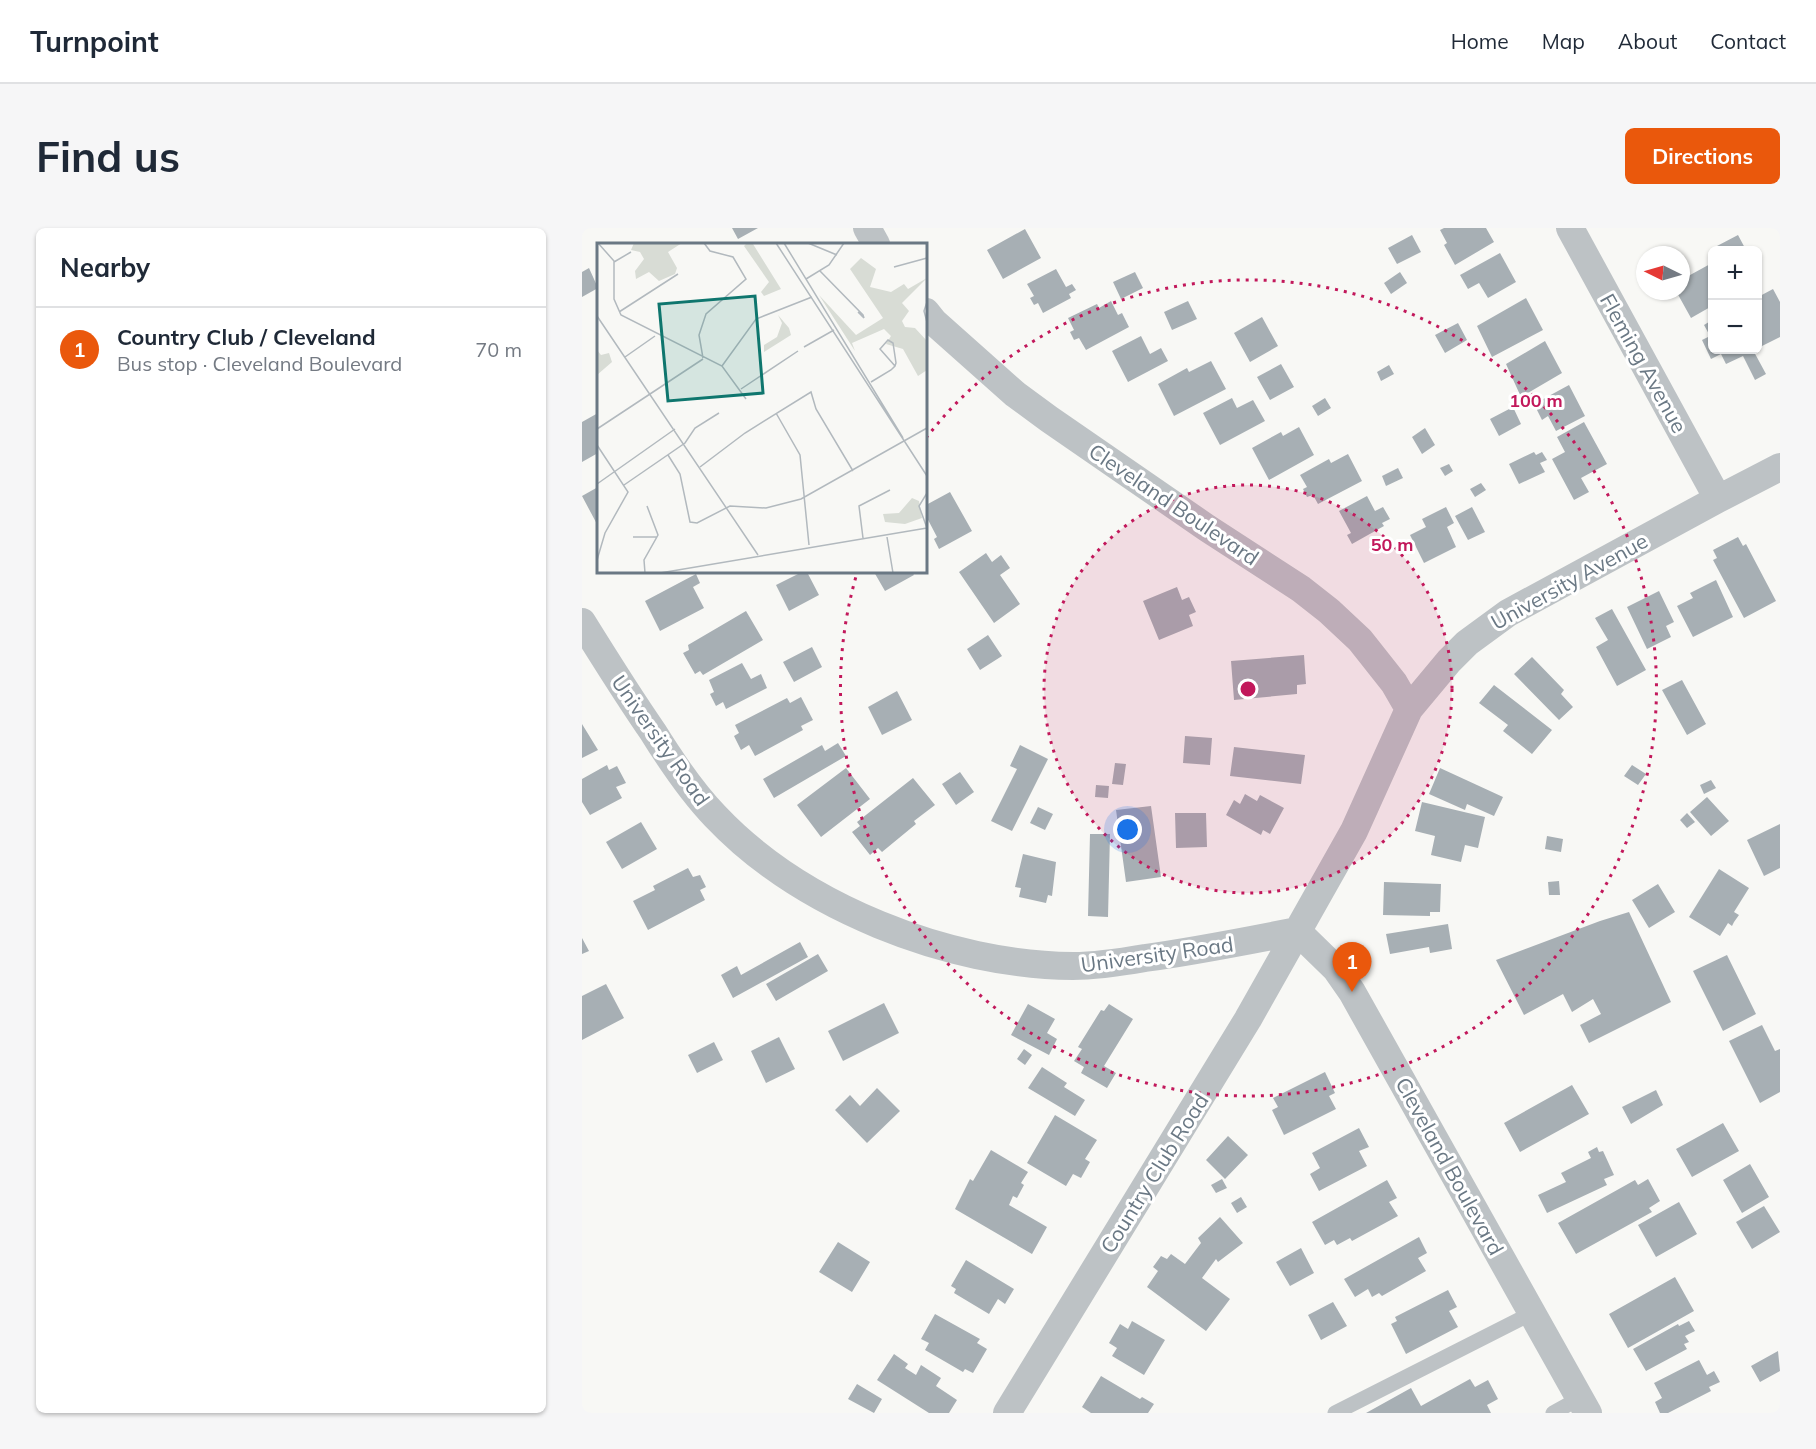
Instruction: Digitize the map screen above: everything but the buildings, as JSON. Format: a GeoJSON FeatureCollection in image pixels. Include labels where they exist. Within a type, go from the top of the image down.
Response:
{"type":"FeatureCollection","features":[{"type":"Feature","properties":{"kind":"street"},"geometry":{"type":"LineString","coordinates":[[867,228],[875,243]]}},
{"type":"Feature","properties":{"kind":"street","name":"Fleming Avenue"},"geometry":{"type":"LineString","coordinates":[[1570,228],[1718,499]]}},
{"type":"Feature","properties":{"kind":"street","name":"Cleveland Boulevard"},"geometry":{"type":"LineString","coordinates":[[927,313],[1015,394],[1198,522],[1301,589],[1329,611],[1360,640],[1394,683],[1409,709]]}},
{"type":"Feature","properties":{"kind":"street","name":"University Avenue"},"geometry":{"type":"LineString","coordinates":[[1297,931],[1354,831],[1409,709],[1449,661],[1488,626],[1518,607],[1780,467]]}},
{"type":"Feature","properties":{"kind":"street","name":"University Road"},"geometry":{"type":"LineString","coordinates":[[582,622],[675,767],[713,815],[749,850],[820,897],[865,918],[936,945],[1001,961],[1073,966],[1101,965],[1167,955],[1297,931]]}},
{"type":"Feature","properties":{"kind":"street","name":"Cleveland Boulevard"},"geometry":{"type":"LineString","coordinates":[[1297,931],[1336,969],[1352,992],[1584,1405]]}},
{"type":"Feature","properties":{"kind":"street","name":"Country Club Road"},"geometry":{"type":"LineString","coordinates":[[1007,1413],[1248,1019],[1297,931]]}},
{"type":"Feature","properties":{"kind":"lane"},"geometry":{"type":"LineString","coordinates":[[1335,1413],[1419,1368],[1532,1313]]}},
{"type":"Feature","properties":{"kind":"lane"},"geometry":{"type":"LineString","coordinates":[[1553,1413],[1584,1405]]}},
{"type":"Feature","properties":{"kind":"place","name":"Country Club / Cleveland"},"geometry":{"type":"Point","coordinates":[1352,992]}}]}
